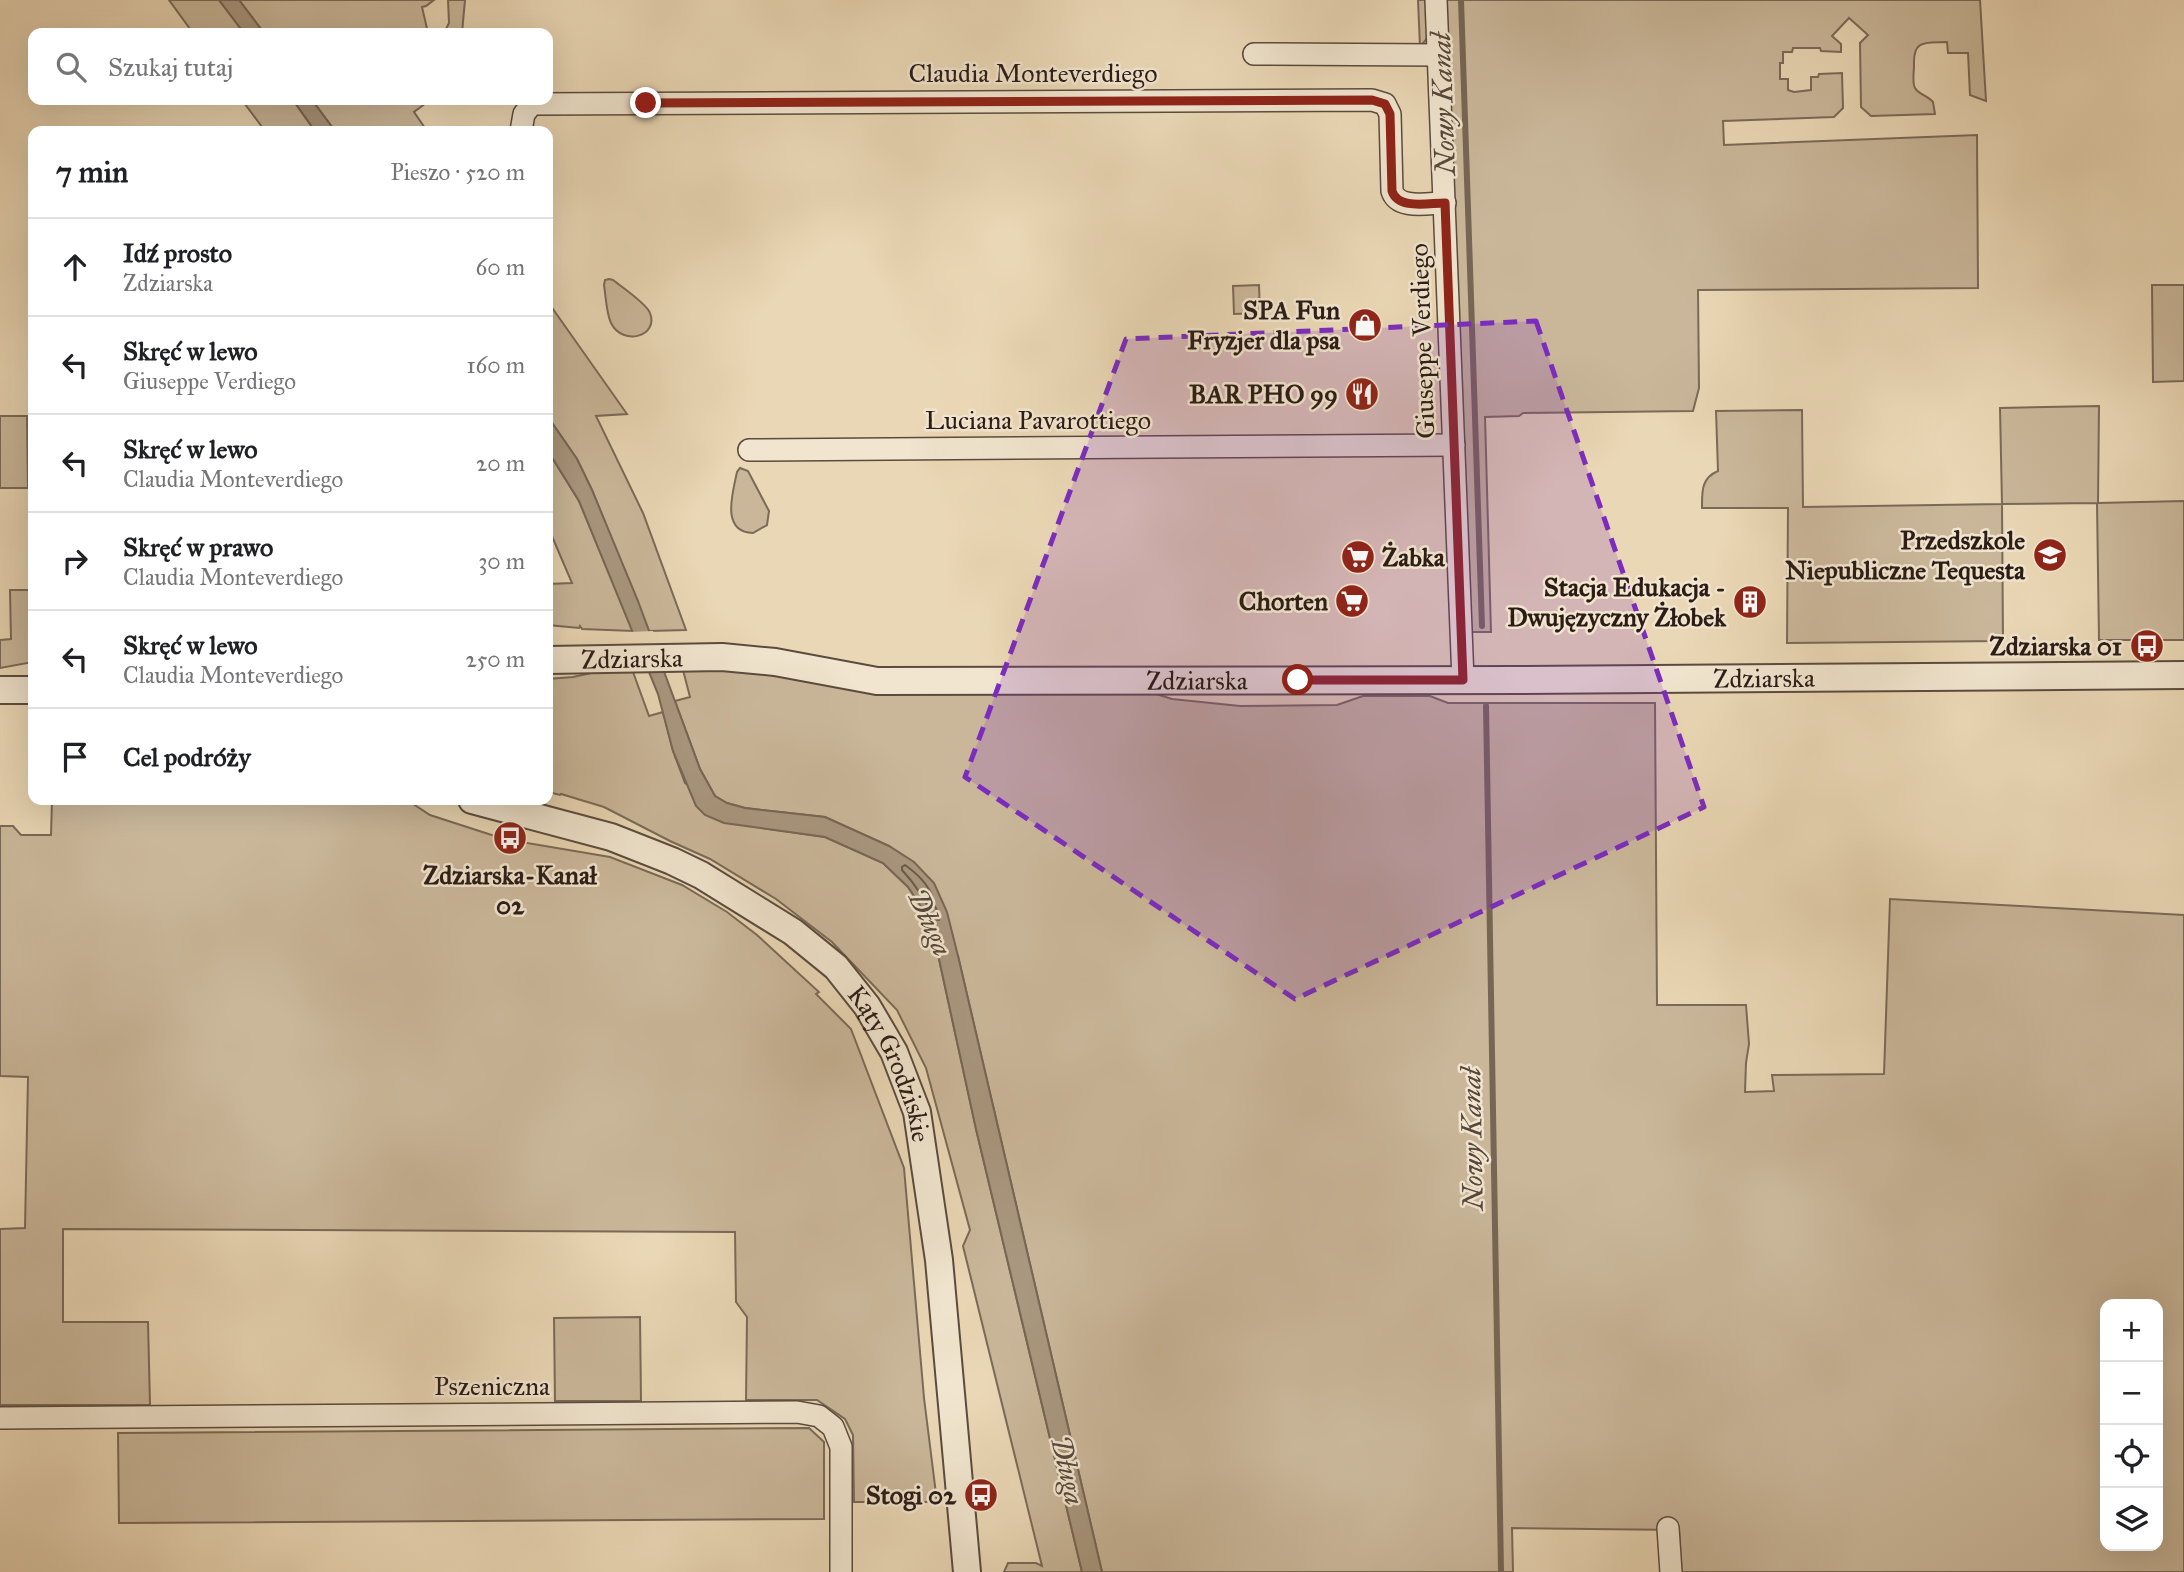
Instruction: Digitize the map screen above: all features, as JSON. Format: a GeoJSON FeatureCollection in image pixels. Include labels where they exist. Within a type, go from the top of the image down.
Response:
{"type":"FeatureCollection","features":[{"type":"Feature","properties":{"kind":"street","name":"Giuseppe Verdiego"},"geometry":{"type":"LineString","coordinates":[[1436,0],[1463,680]]}},
{"type":"Feature","properties":{"kind":"street"},"geometry":{"type":"LineString","coordinates":[[1254,54],[1439,55]]}},
{"type":"Feature","properties":{"kind":"street","name":"Claudia Monteverdiego"},"geometry":{"type":"LineString","coordinates":[[553,104],[1372,100],[1385,104],[1390,114],[1394,198],[1402,203],[1445,203]]}},
{"type":"Feature","properties":{"kind":"street","name":"Claudia Monteverdiego"},"geometry":{"type":"LineString","coordinates":[[522,126],[524,114],[531,105]]}},
{"type":"Feature","properties":{"kind":"street","name":"Luciana Pavarottiego"},"geometry":{"type":"LineString","coordinates":[[749,450],[1454,445]]}},
{"type":"Feature","properties":{"kind":"street","name":"Zdziarska"},"geometry":{"type":"LineString","coordinates":[[553,660],[722,657],[762,661],[877,681],[1463,680],[2184,674]]}},
{"type":"Feature","properties":{"kind":"street"},"geometry":{"type":"LineString","coordinates":[[0,690],[28,691]]}},
{"type":"Feature","properties":{"kind":"street","name":"Kąty Grodziskie"},"geometry":{"type":"LineString","coordinates":[[491,805],[611,837],[701,875],[768,915],[819,951],[836,967],[873,1014],[894,1052],[917,1112],[939,1261],[967,1572]]}},
{"type":"Feature","properties":{"kind":"street","name":"Pszeniczna"},"geometry":{"type":"LineString","coordinates":[[0,1418],[785,1412],[819,1416],[833,1427],[841,1447],[841,1572]]}},
{"type":"Feature","properties":{"kind":"street"},"geometry":{"type":"LineString","coordinates":[[1668,1528],[1671,1572]]}},
{"type":"Feature","properties":{"kind":"highlighted area"},"geometry":{"type":"Polygon","coordinates":[[[1536,321],[1704,807],[1295,999],[965,777],[1126,339],[1536,321]]]}},
{"type":"Feature","properties":{"kind":"shaded area"},"geometry":{"type":"Polygon","coordinates":[[[169,0],[219,0],[240,28],[189,28],[169,0]]]}},
{"type":"Feature","properties":{"kind":"shaded area"},"geometry":{"type":"Polygon","coordinates":[[[239,0],[434,0],[422,7],[427,28],[260,28],[239,0]]]}},
{"type":"Feature","properties":{"kind":"shaded area"},"geometry":{"type":"Polygon","coordinates":[[[448,0],[465,0],[462,28],[446,28],[449,23],[448,0]]]}},
{"type":"Feature","properties":{"kind":"shaded area"},"geometry":{"type":"Polygon","coordinates":[[[1418,0],[1428,0],[1429,36],[1420,47],[1418,0]]]}},
{"type":"Feature","properties":{"kind":"shaded area"},"geometry":{"type":"Polygon","coordinates":[[[1445,0],[1980,0],[1986,101],[1970,95],[1968,53],[1948,53],[1947,42],[1927,43],[1918,47],[1914,57],[1914,83],[1916,90],[1933,102],[1935,114],[1871,116],[1861,107],[1860,43],[1868,35],[1849,18],[1832,36],[1841,44],[1841,52],[1821,51],[1820,48],[1793,48],[1792,52],[1783,52],[1783,63],[1780,63],[1780,79],[1788,79],[1788,90],[1794,92],[1811,90],[1811,77],[1842,73],[1843,108],[1834,117],[1723,121],[1724,145],[1977,135],[1978,288],[1698,290],[1699,388],[1693,411],[1523,413],[1519,416],[1485,417],[1491,632],[1471,632],[1445,0]]]}},
{"type":"Feature","properties":{"kind":"shaded area"},"geometry":{"type":"Polygon","coordinates":[[[246,105],[297,105],[311,126],[261,126],[246,105]]]}},
{"type":"Feature","properties":{"kind":"shaded area"},"geometry":{"type":"Polygon","coordinates":[[[316,105],[423,105],[414,112],[424,126],[331,126],[316,105]]]}},
{"type":"Feature","properties":{"kind":"shaded area"},"geometry":{"type":"Polygon","coordinates":[[[609,279],[648,309],[651,321],[645,333],[638,336],[623,335],[611,323],[604,285],[605,280],[609,279]]]}},
{"type":"Feature","properties":{"kind":"shaded area"},"geometry":{"type":"Polygon","coordinates":[[[1259,285],[1260,313],[1234,314],[1233,286],[1259,285]]]}},
{"type":"Feature","properties":{"kind":"shaded area"},"geometry":{"type":"Polygon","coordinates":[[[2152,285],[2184,285],[2184,381],[2153,382],[2152,285]]]}},
{"type":"Feature","properties":{"kind":"shaded area"},"geometry":{"type":"Polygon","coordinates":[[[553,309],[627,414],[596,416],[643,513],[686,630],[649,631],[577,459],[553,424],[553,309]]]}},
{"type":"Feature","properties":{"kind":"shaded area"},"geometry":{"type":"Polygon","coordinates":[[[2099,406],[2098,503],[2184,501],[2184,640],[2099,640],[2097,503],[2002,504],[2000,408],[2099,406]]]}},
{"type":"Feature","properties":{"kind":"shaded area"},"geometry":{"type":"Polygon","coordinates":[[[1802,410],[1803,507],[2002,504],[2003,641],[1787,643],[1788,508],[1702,508],[1705,482],[1718,471],[1716,411],[1802,410]]]}},
{"type":"Feature","properties":{"kind":"shaded area"},"geometry":{"type":"Polygon","coordinates":[[[0,416],[27,416],[28,488],[0,488],[0,416]]]}},
{"type":"Feature","properties":{"kind":"shaded area"},"geometry":{"type":"Polygon","coordinates":[[[553,459],[579,501],[633,631],[553,625],[553,584],[572,583],[553,539],[553,459]]]}},
{"type":"Feature","properties":{"kind":"shaded area"},"geometry":{"type":"Polygon","coordinates":[[[740,468],[748,471],[769,511],[767,525],[753,533],[743,531],[732,519],[732,500],[740,468]]]}},
{"type":"Feature","properties":{"kind":"shaded area"},"geometry":{"type":"Polygon","coordinates":[[[10,590],[28,590],[28,663],[0,668],[0,640],[11,639],[10,590]]]}},
{"type":"Feature","properties":{"kind":"shaded area"},"geometry":{"type":"Polygon","coordinates":[[[739,668],[896,691],[1156,694],[1172,699],[1240,706],[1337,705],[1363,696],[1430,696],[1448,703],[1655,703],[1657,1005],[1746,1005],[1749,1044],[1745,1092],[1774,1091],[1772,1075],[1884,1074],[1890,899],[2184,915],[2184,1572],[1681,1572],[1679,1530],[1512,1528],[1513,1572],[1102,1572],[958,956],[889,846],[825,817],[745,808],[715,796],[700,769],[675,701],[690,697],[683,670],[739,668]]]}},
{"type":"Feature","properties":{"kind":"shaded area"},"geometry":{"type":"Polygon","coordinates":[[[610,669],[610,672],[633,672],[649,716],[663,712],[685,783],[762,828],[825,837],[883,863],[908,887],[922,908],[939,959],[976,1129],[1082,1572],[1004,1572],[1008,1563],[1036,1563],[1042,1566],[963,1246],[970,1230],[926,1068],[897,1010],[832,942],[776,899],[710,859],[604,807],[553,793],[553,679],[610,669]]]}},
{"type":"Feature","properties":{"kind":"shaded area"},"geometry":{"type":"Polygon","coordinates":[[[52,805],[415,805],[430,815],[504,839],[610,857],[682,885],[727,912],[757,935],[819,992],[816,994],[851,1029],[904,1168],[924,1398],[937,1502],[854,1502],[853,1435],[845,1419],[817,1400],[746,1400],[747,1317],[736,1302],[735,1232],[63,1229],[63,1322],[148,1322],[150,1405],[0,1405],[0,1229],[25,1228],[28,1077],[0,1076],[0,826],[13,826],[21,835],[51,835],[52,805]]]}},
{"type":"Feature","properties":{"kind":"shaded area"},"geometry":{"type":"Polygon","coordinates":[[[640,1317],[641,1401],[555,1401],[554,1318],[640,1317]]]}},
{"type":"Feature","properties":{"kind":"shaded area"},"geometry":{"type":"Polygon","coordinates":[[[809,1428],[824,1442],[824,1519],[119,1523],[118,1433],[809,1428]]]}},
{"type":"Feature","properties":{"kind":"water"},"geometry":{"type":"Polygon","coordinates":[[[219,0],[239,0],[260,28],[240,28],[219,0]]]}},
{"type":"Feature","properties":{"kind":"water"},"geometry":{"type":"Polygon","coordinates":[[[297,105],[316,105],[331,126],[311,126],[297,105]]]}},
{"type":"Feature","properties":{"kind":"water","name":"Długa"},"geometry":{"type":"Polygon","coordinates":[[[553,424],[577,459],[592,490],[638,601],[700,769],[715,796],[745,808],[825,817],[889,846],[914,862],[934,883],[947,912],[958,956],[1102,1572],[1082,1572],[976,1129],[939,959],[922,908],[908,887],[883,863],[825,837],[724,823],[705,815],[696,806],[673,751],[658,694],[579,501],[553,459],[553,424]]]}},
{"type":"Feature","properties":{"kind":"pier"},"geometry":{"type":"Polygon","coordinates":[[[653,631],[667,671],[646,672],[629,632],[653,631]]]}},
{"type":"Feature","properties":{"kind":"waterway","name":"Nowy Kanał"},"geometry":{"type":"LineString","coordinates":[[1461,0],[1482,626]]}},
{"type":"Feature","properties":{"kind":"waterway","name":"Nowy Kanał"},"geometry":{"type":"LineString","coordinates":[[1486,706],[1501,1572]]}},
{"type":"Feature","properties":{"kind":"place","name":"SPA Fun Fryzjer dla psa"},"geometry":{"type":"Point","coordinates":[1365,325]}},
{"type":"Feature","properties":{"kind":"place","name":"BAR PHO 99"},"geometry":{"type":"Point","coordinates":[1362,394]}},
{"type":"Feature","properties":{"kind":"place","name":"Przedszkole Niepubliczne Tequesta"},"geometry":{"type":"Point","coordinates":[2050,555]}},
{"type":"Feature","properties":{"kind":"place","name":"Żabka"},"geometry":{"type":"Point","coordinates":[1358,557]}},
{"type":"Feature","properties":{"kind":"place","name":"Chorten"},"geometry":{"type":"Point","coordinates":[1352,601]}},
{"type":"Feature","properties":{"kind":"place","name":"Stacja Edukacja - Dwujęzyczny Żłobek"},"geometry":{"type":"Point","coordinates":[1750,602]}},
{"type":"Feature","properties":{"kind":"place","name":"Zdziarska 01"},"geometry":{"type":"Point","coordinates":[2147,646]}},
{"type":"Feature","properties":{"kind":"place","name":"Zdziarska-Kanał 02"},"geometry":{"type":"Point","coordinates":[510,838]}},
{"type":"Feature","properties":{"kind":"place","name":"Stogi 02"},"geometry":{"type":"Point","coordinates":[981,1495]}},
{"type":"Feature","properties":{"kind":"route"},"geometry":{"type":"LineString","coordinates":[[646,103],[1372,100],[1385,104],[1390,114],[1394,198],[1402,203],[1445,203],[1463,680],[1298,680]]}}]}
